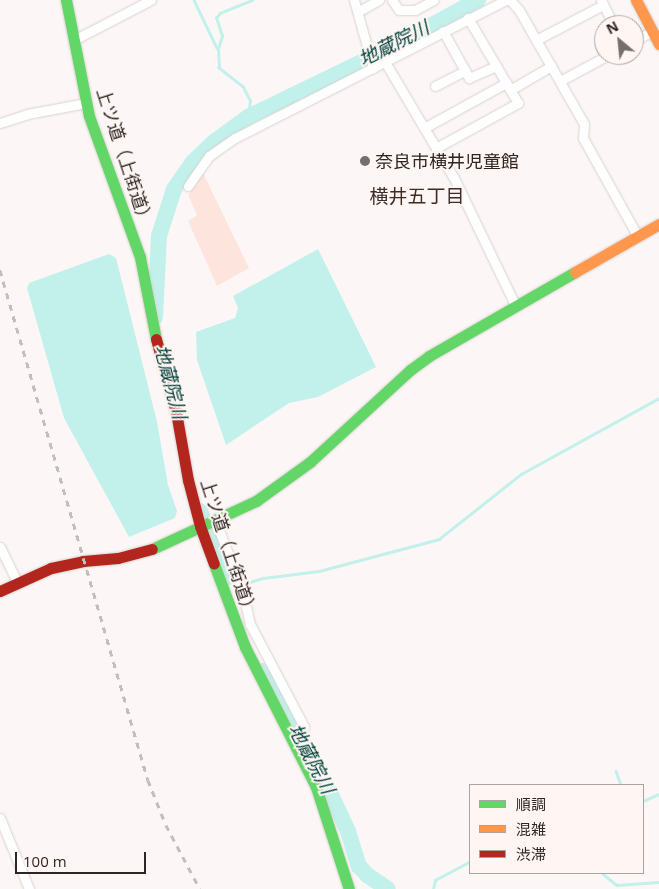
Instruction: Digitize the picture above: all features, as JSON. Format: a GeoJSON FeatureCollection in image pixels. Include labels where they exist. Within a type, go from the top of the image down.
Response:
{"type":"FeatureCollection","features":[{"type":"Feature","properties":{"kind":"main road","name":"上ツ道（上街道）"},"geometry":{"type":"LineString","coordinates":[[66,0],[86,103],[140,256],[159,354],[176,412],[188,480],[200,526],[245,647],[296,732],[349,889]]}},
{"type":"Feature","properties":{"kind":"main road"},"geometry":{"type":"LineString","coordinates":[[636,0],[659,44]]}},
{"type":"Feature","properties":{"kind":"main road"},"geometry":{"type":"LineString","coordinates":[[0,591],[51,568],[83,561],[118,558],[149,550],[256,501],[288,480],[410,370],[451,342],[659,224]]}},
{"type":"Feature","properties":{"kind":"street"},"geometry":{"type":"LineString","coordinates":[[74,40],[151,0]]}},
{"type":"Feature","properties":{"kind":"street"},"geometry":{"type":"LineString","coordinates":[[354,0],[359,11],[372,64]]}},
{"type":"Feature","properties":{"kind":"street"},"geometry":{"type":"LineString","coordinates":[[359,11],[378,0]]}},
{"type":"Feature","properties":{"kind":"street"},"geometry":{"type":"LineString","coordinates":[[392,0],[399,10],[415,10],[434,0]]}},
{"type":"Feature","properties":{"kind":"street"},"geometry":{"type":"LineString","coordinates":[[188,186],[208,156],[235,138],[372,64],[385,62],[506,0]]}},
{"type":"Feature","properties":{"kind":"street"},"geometry":{"type":"LineString","coordinates":[[510,0],[536,40],[584,124],[584,138],[637,236]]}},
{"type":"Feature","properties":{"kind":"street"},"geometry":{"type":"LineString","coordinates":[[536,40],[602,3],[609,15]]}},
{"type":"Feature","properties":{"kind":"street"},"geometry":{"type":"LineString","coordinates":[[436,148],[518,103],[468,18]]}},
{"type":"Feature","properties":{"kind":"street"},"geometry":{"type":"LineString","coordinates":[[443,31],[469,78],[496,66]]}},
{"type":"Feature","properties":{"kind":"street"},"geometry":{"type":"LineString","coordinates":[[644,36],[653,31]]}},
{"type":"Feature","properties":{"kind":"street"},"geometry":{"type":"LineString","coordinates":[[385,62],[454,178],[515,305]]}},
{"type":"Feature","properties":{"kind":"street"},"geometry":{"type":"LineString","coordinates":[[560,81],[594,63]]}},
{"type":"Feature","properties":{"kind":"street"},"geometry":{"type":"LineString","coordinates":[[424,128],[551,66]]}},
{"type":"Feature","properties":{"kind":"street"},"geometry":{"type":"LineString","coordinates":[[435,86],[465,71]]}},
{"type":"Feature","properties":{"kind":"street"},"geometry":{"type":"LineString","coordinates":[[0,123],[27,114],[86,103]]}},
{"type":"Feature","properties":{"kind":"street"},"geometry":{"type":"LineString","coordinates":[[215,520],[243,592],[250,624],[304,727],[296,732]]}},
{"type":"Feature","properties":{"kind":"street"},"geometry":{"type":"LineString","coordinates":[[0,547],[17,582]]}},
{"type":"Feature","properties":{"kind":"street"},"geometry":{"type":"LineString","coordinates":[[0,818],[29,889]]}},
{"type":"Feature","properties":{"kind":"shaded area"},"geometry":{"type":"Polygon","coordinates":[[[203,173],[249,268],[217,286],[188,221],[197,215],[188,195],[203,173]]]}},
{"type":"Feature","properties":{"kind":"water"},"geometry":{"type":"Polygon","coordinates":[[[318,249],[376,367],[318,397],[289,403],[226,445],[197,360],[196,332],[235,318],[238,308],[233,296],[318,249]]]}},
{"type":"Feature","properties":{"kind":"water"},"geometry":{"type":"Polygon","coordinates":[[[109,254],[116,258],[157,422],[168,485],[177,511],[175,518],[129,537],[64,418],[27,288],[29,283],[109,254]]]}},
{"type":"Feature","properties":{"kind":"waterway"},"geometry":{"type":"LineString","coordinates":[[194,0],[217,48]]}},
{"type":"Feature","properties":{"kind":"waterway"},"geometry":{"type":"LineString","coordinates":[[248,117],[250,101],[243,87],[219,68],[218,49],[222,36],[216,18],[220,13],[253,0]]}},
{"type":"Feature","properties":{"kind":"waterway","name":"地蔵院川"},"geometry":{"type":"LineString","coordinates":[[155,317],[159,236],[174,189],[192,163],[214,142],[248,117],[392,47],[478,0]]}},
{"type":"Feature","properties":{"kind":"waterway"},"geometry":{"type":"LineString","coordinates":[[244,584],[263,578],[319,571],[439,539],[521,474],[659,398]]}},
{"type":"Feature","properties":{"kind":"waterway","name":"地蔵院川"},"geometry":{"type":"LineString","coordinates":[[200,511],[227,578]]}},
{"type":"Feature","properties":{"kind":"waterway","name":"地蔵院川"},"geometry":{"type":"LineString","coordinates":[[263,671],[325,782],[348,831],[359,866],[367,875],[388,889]]}},
{"type":"Feature","properties":{"kind":"waterway"},"geometry":{"type":"LineString","coordinates":[[616,771],[621,784]]}},
{"type":"Feature","properties":{"kind":"waterway"},"geometry":{"type":"LineString","coordinates":[[644,801],[659,794]]}},
{"type":"Feature","properties":{"kind":"waterway"},"geometry":{"type":"LineString","coordinates":[[433,889],[435,880],[469,862]]}},
{"type":"Feature","properties":{"kind":"waterway"},"geometry":{"type":"LineString","coordinates":[[603,874],[617,885],[659,882]]}},
{"type":"Feature","properties":{"kind":"railway"},"geometry":{"type":"LineString","coordinates":[[0,270],[148,780],[166,825],[200,889]]}},
{"type":"Feature","properties":{"kind":"traffic: fast"},"geometry":{"type":"LineString","coordinates":[[66,0],[89,116],[140,257],[156,339]]}},
{"type":"Feature","properties":{"kind":"traffic: fast"},"geometry":{"type":"LineString","coordinates":[[152,549],[256,501],[310,462],[410,370],[429,356],[575,272]]}},
{"type":"Feature","properties":{"kind":"traffic: fast"},"geometry":{"type":"LineString","coordinates":[[214,564],[245,647],[316,787],[349,889]]}},
{"type":"Feature","properties":{"kind":"traffic: slow"},"geometry":{"type":"LineString","coordinates":[[636,0],[659,44]]}},
{"type":"Feature","properties":{"kind":"traffic: slow"},"geometry":{"type":"LineString","coordinates":[[575,272],[659,224]]}},
{"type":"Feature","properties":{"kind":"traffic: jam"},"geometry":{"type":"LineString","coordinates":[[156,339],[176,412],[188,480],[200,526],[214,564]]}},
{"type":"Feature","properties":{"kind":"traffic: jam"},"geometry":{"type":"LineString","coordinates":[[0,591],[51,568],[83,561],[118,558],[152,549]]}},
{"type":"Feature","properties":{"kind":"place","name":"奈良市横井児童館"},"geometry":{"type":"Point","coordinates":[365,161]}},
{"type":"Feature","properties":{"kind":"district","name":"横井五丁目"},"geometry":{"type":"Point","coordinates":[417,197]}}]}
